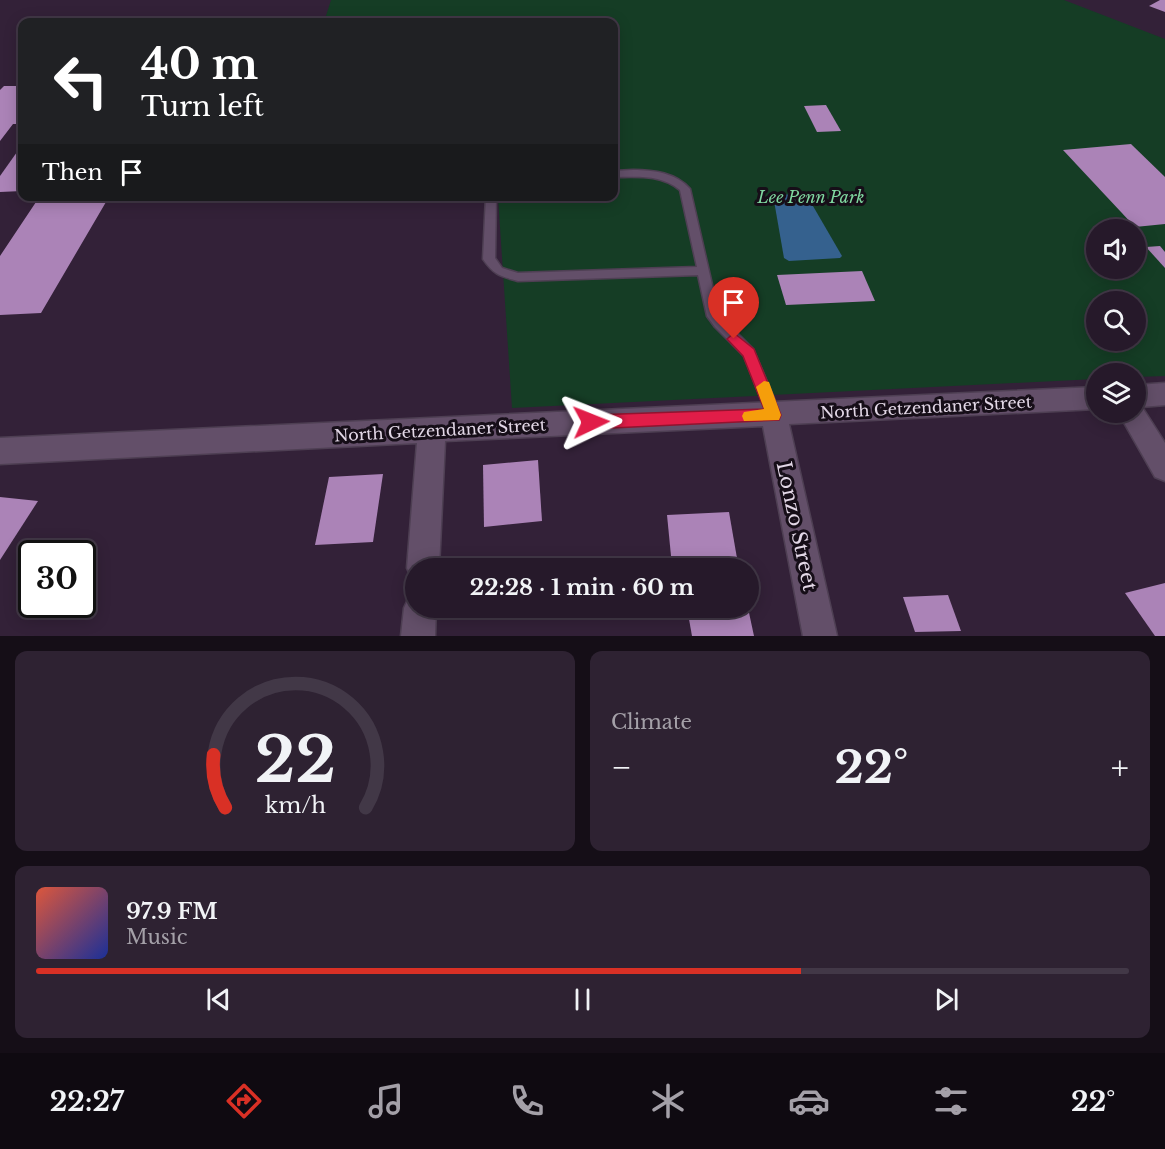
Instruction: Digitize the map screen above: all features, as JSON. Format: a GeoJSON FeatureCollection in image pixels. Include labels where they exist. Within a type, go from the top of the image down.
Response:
{"type":"FeatureCollection","features":[{"type":"Feature","properties":{"kind":"street"},"geometry":{"type":"LineString","coordinates":[[1146,395],[1165,394]]}},
{"type":"Feature","properties":{"kind":"street","name":"North Getzendaner Street"},"geometry":{"type":"LineString","coordinates":[[0,451],[1086,399]]}},
{"type":"Feature","properties":{"kind":"street","name":"Lonzo Street"},"geometry":{"type":"LineString","coordinates":[[774,415],[820,636]]}},
{"type":"Feature","properties":{"kind":"street"},"geometry":{"type":"LineString","coordinates":[[1138,423],[1165,468]]}},
{"type":"Feature","properties":{"kind":"street"},"geometry":{"type":"LineString","coordinates":[[424,558],[432,431]]}},
{"type":"Feature","properties":{"kind":"street"},"geometry":{"type":"LineString","coordinates":[[418,636],[419,618]]}},
{"type":"Feature","properties":{"kind":"lane"},"geometry":{"type":"LineString","coordinates":[[618,174],[657,174],[678,183],[684,189],[714,316],[719,324],[749,353],[774,415]]}},
{"type":"Feature","properties":{"kind":"lane"},"geometry":{"type":"LineString","coordinates":[[491,201],[489,259],[498,271],[518,277],[703,271]]}},
{"type":"Feature","properties":{"kind":"green space","name":"Lee Penn Park"},"geometry":{"type":"Polygon","coordinates":[[[331,0],[1064,0],[1165,39],[1165,376],[1146,377],[1146,363],[1086,363],[1086,379],[512,408],[498,201],[618,201],[618,18],[325,18],[331,0]]]}},
{"type":"Feature","properties":{"kind":"water"},"geometry":{"type":"Polygon","coordinates":[[[806,194],[842,256],[840,258],[789,261],[784,258],[773,195],[806,194]]]}},
{"type":"Feature","properties":{"kind":"building"},"geometry":{"type":"Polygon","coordinates":[[[1165,0],[1165,12],[1149,6],[1165,0]]]}},
{"type":"Feature","properties":{"kind":"building"},"geometry":{"type":"Polygon","coordinates":[[[4,86],[18,86],[18,124],[13,124],[0,141],[0,90],[4,86]]]}},
{"type":"Feature","properties":{"kind":"building"},"geometry":{"type":"Polygon","coordinates":[[[826,105],[841,131],[817,132],[804,106],[826,105]]]}},
{"type":"Feature","properties":{"kind":"building"},"geometry":{"type":"Polygon","coordinates":[[[1131,144],[1165,177],[1165,224],[1146,226],[1146,219],[1128,219],[1063,150],[1131,144]]]}},
{"type":"Feature","properties":{"kind":"building"},"geometry":{"type":"Polygon","coordinates":[[[18,151],[18,191],[0,192],[0,176],[18,151]]]}},
{"type":"Feature","properties":{"kind":"building"},"geometry":{"type":"Polygon","coordinates":[[[37,201],[132,201],[106,202],[41,313],[0,315],[0,256],[37,201]]]}},
{"type":"Feature","properties":{"kind":"building"},"geometry":{"type":"Polygon","coordinates":[[[1160,246],[1165,252],[1165,268],[1146,247],[1160,246]]]}},
{"type":"Feature","properties":{"kind":"building"},"geometry":{"type":"Polygon","coordinates":[[[862,271],[875,301],[786,305],[777,275],[862,271]]]}},
{"type":"Feature","properties":{"kind":"building"},"geometry":{"type":"Polygon","coordinates":[[[538,460],[542,521],[484,527],[483,465],[538,460]]]}},
{"type":"Feature","properties":{"kind":"building"},"geometry":{"type":"Polygon","coordinates":[[[383,474],[373,542],[315,545],[329,477],[383,474]]]}},
{"type":"Feature","properties":{"kind":"building"},"geometry":{"type":"Polygon","coordinates":[[[0,497],[38,501],[0,560],[0,497]]]}},
{"type":"Feature","properties":{"kind":"building"},"geometry":{"type":"Polygon","coordinates":[[[729,512],[737,558],[671,558],[667,515],[729,512]]]}},
{"type":"Feature","properties":{"kind":"building"},"geometry":{"type":"Polygon","coordinates":[[[1165,583],[1165,636],[1155,636],[1125,593],[1165,583]]]}},
{"type":"Feature","properties":{"kind":"building"},"geometry":{"type":"Polygon","coordinates":[[[948,595],[961,631],[915,632],[903,597],[948,595]]]}},
{"type":"Feature","properties":{"kind":"building"},"geometry":{"type":"Polygon","coordinates":[[[689,618],[750,618],[754,636],[692,636],[689,618]]]}},
{"type":"Feature","properties":{"kind":"slow traffic"},"geometry":{"type":"LineString","coordinates":[[750,416],[774,415],[764,387]]}},
{"type":"Feature","properties":{"kind":"route"},"geometry":{"type":"LineString","coordinates":[[591,422],[774,415],[749,353],[734,339]]}}]}
